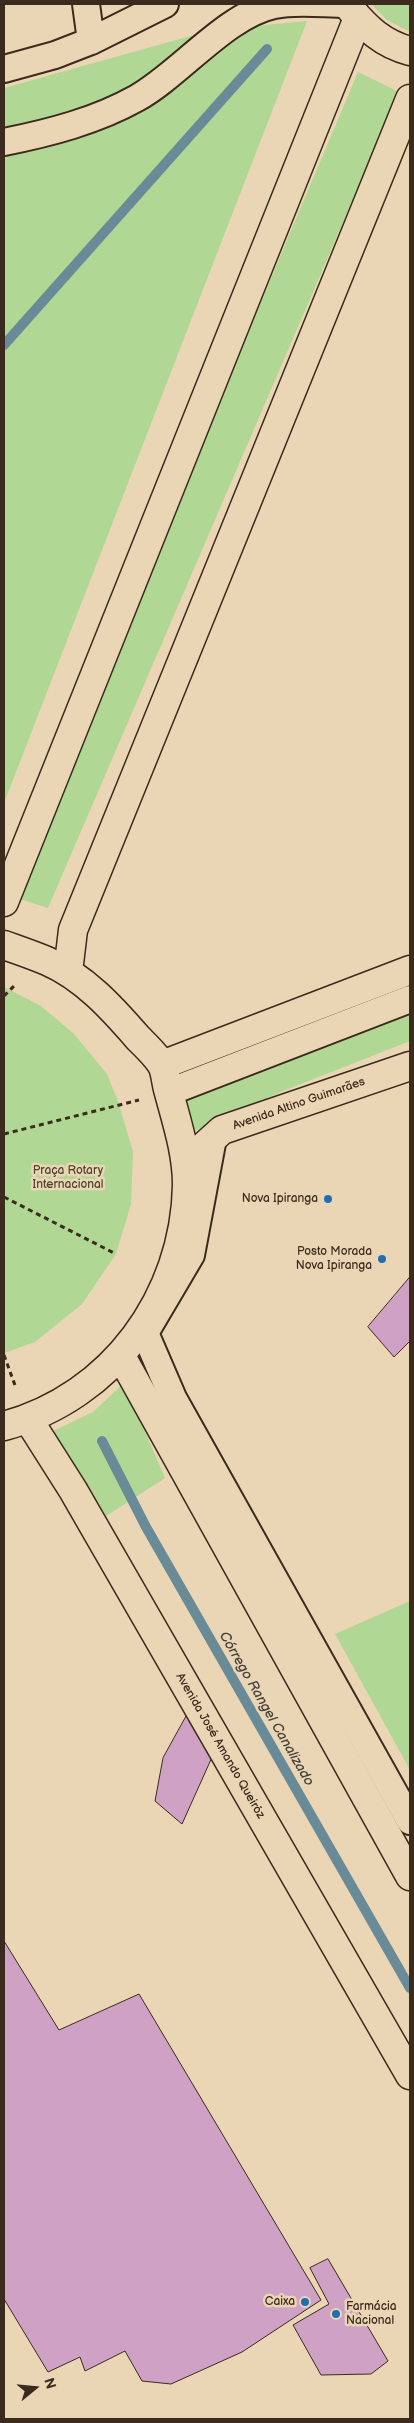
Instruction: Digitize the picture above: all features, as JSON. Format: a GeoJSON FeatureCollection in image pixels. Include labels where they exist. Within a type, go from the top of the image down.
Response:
{"type":"FeatureCollection","features":[{"type":"Feature","properties":{"kind":"main road"},"geometry":{"type":"LineString","coordinates":[[4,902],[350,9],[368,30],[396,48],[410,52]]}},
{"type":"Feature","properties":{"kind":"main road"},"geometry":{"type":"LineString","coordinates":[[68,972],[76,923],[410,99]]}},
{"type":"Feature","properties":{"kind":"main road"},"geometry":{"type":"LineString","coordinates":[[4,946],[47,961],[68,972],[110,1005],[162,1066],[182,1138],[187,1185],[179,1247],[157,1306],[121,1356],[78,1393],[16,1423]]}},
{"type":"Feature","properties":{"kind":"main road"},"geometry":{"type":"LineString","coordinates":[[162,1066],[410,970]]}},
{"type":"Feature","properties":{"kind":"main road","name":"Avenida Altino Guimarães"},"geometry":{"type":"LineString","coordinates":[[187,1185],[202,1148],[222,1130],[410,1066]]}},
{"type":"Feature","properties":{"kind":"main road"},"geometry":{"type":"LineString","coordinates":[[121,1356],[410,1876]]}},
{"type":"Feature","properties":{"kind":"main road","name":"Avenida José Amando Queiróz"},"geometry":{"type":"LineString","coordinates":[[16,1423],[73,1490],[410,2074]]}},
{"type":"Feature","properties":{"kind":"street"},"geometry":{"type":"LineString","coordinates":[[86,4],[91,41]]}},
{"type":"Feature","properties":{"kind":"street"},"geometry":{"type":"LineString","coordinates":[[4,69],[55,55],[91,41],[165,4]]}},
{"type":"Feature","properties":{"kind":"street"},"geometry":{"type":"LineString","coordinates":[[4,142],[86,121],[136,99],[161,83],[198,50],[247,16],[261,9],[275,4],[350,9]]}},
{"type":"Feature","properties":{"kind":"street"},"geometry":{"type":"LineString","coordinates":[[169,1092],[410,999]]}},
{"type":"Feature","properties":{"kind":"street"},"geometry":{"type":"LineString","coordinates":[[214,1137],[191,1255],[145,1333],[173,1398],[410,1821]]}},
{"type":"Feature","properties":{"kind":"path"},"geometry":{"type":"LineString","coordinates":[[4,1134],[169,1092]]}},
{"type":"Feature","properties":{"kind":"path"},"geometry":{"type":"LineString","coordinates":[[4,1197],[116,1254]]}},
{"type":"Feature","properties":{"kind":"green space"},"geometry":{"type":"Polygon","coordinates":[[[371,4],[410,4],[410,32],[387,20],[371,4]]]}},
{"type":"Feature","properties":{"kind":"green space"},"geometry":{"type":"Polygon","coordinates":[[[307,21],[4,803],[4,88],[212,30],[307,21]]]}},
{"type":"Feature","properties":{"kind":"green space"},"geometry":{"type":"Polygon","coordinates":[[[358,72],[399,92],[48,908],[10,896],[358,72]]]}},
{"type":"Feature","properties":{"kind":"green space"},"geometry":{"type":"Polygon","coordinates":[[[410,986],[410,1041],[278,1093],[191,1133],[168,1086],[410,986]]]}},
{"type":"Feature","properties":{"kind":"green space","name":"Praça Rotary Internacional"},"geometry":{"type":"Polygon","coordinates":[[[4,987],[41,1006],[74,1034],[107,1074],[119,1104],[133,1152],[131,1204],[116,1254],[82,1304],[35,1342],[4,1353],[4,987]]]}},
{"type":"Feature","properties":{"kind":"green space"},"geometry":{"type":"Polygon","coordinates":[[[124,1383],[165,1478],[97,1522],[47,1434],[93,1412],[124,1383]]]}},
{"type":"Feature","properties":{"kind":"green space"},"geometry":{"type":"Polygon","coordinates":[[[410,1601],[410,1770],[335,1634],[410,1601]]]}},
{"type":"Feature","properties":{"kind":"building"},"geometry":{"type":"Polygon","coordinates":[[[410,1277],[410,1341],[394,1357],[368,1327],[410,1277]]]}},
{"type":"Feature","properties":{"kind":"building"},"geometry":{"type":"Polygon","coordinates":[[[187,1715],[213,1755],[182,1824],[155,1801],[163,1758],[187,1715]]]}},
{"type":"Feature","properties":{"kind":"building"},"geometry":{"type":"Polygon","coordinates":[[[4,1941],[59,2030],[139,1994],[321,2300],[242,2352],[171,2384],[142,2381],[125,2351],[85,2371],[80,2357],[48,2372],[4,2299],[4,1941]]]}},
{"type":"Feature","properties":{"kind":"building","name":"Farmácia Nacional"},"geometry":{"type":"Polygon","coordinates":[[[328,2259],[388,2361],[371,2374],[321,2375],[293,2325],[329,2304],[310,2268],[328,2259]]]}},
{"type":"Feature","properties":{"kind":"waterway"},"geometry":{"type":"LineString","coordinates":[[4,345],[267,49]]}},
{"type":"Feature","properties":{"kind":"waterway","name":"Córrego Rangel Canalizado"},"geometry":{"type":"LineString","coordinates":[[102,1441],[146,1527],[410,1988]]}},
{"type":"Feature","properties":{"kind":"place","name":"Nova Ipiranga"},"geometry":{"type":"Point","coordinates":[328,1199]}},
{"type":"Feature","properties":{"kind":"place","name":"Posto Morada Nova Ipiranga"},"geometry":{"type":"Point","coordinates":[382,1259]}},
{"type":"Feature","properties":{"kind":"place","name":"Caixa"},"geometry":{"type":"Point","coordinates":[305,2302]}},
{"type":"Feature","properties":{"kind":"place","name":"Farmácia Nacional"},"geometry":{"type":"Point","coordinates":[336,2314]}}]}
